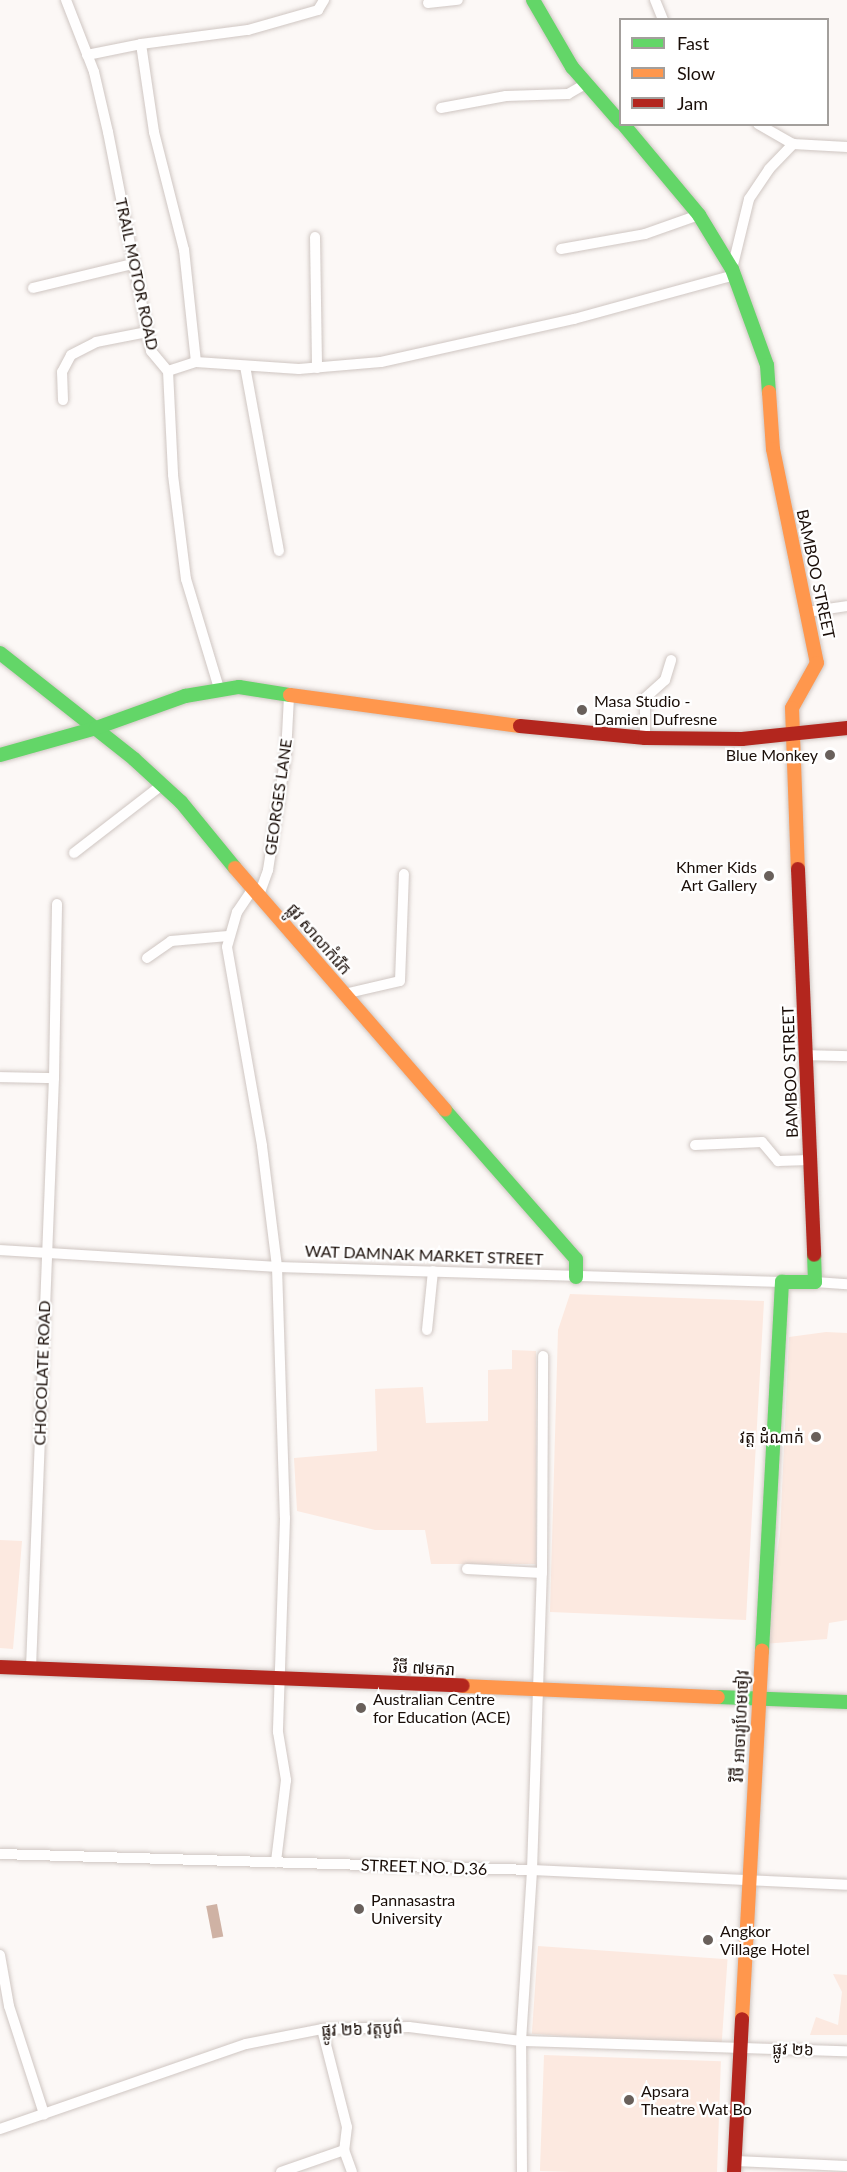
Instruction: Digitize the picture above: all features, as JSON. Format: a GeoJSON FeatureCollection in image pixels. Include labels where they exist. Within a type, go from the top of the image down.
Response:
{"type":"FeatureCollection","features":[{"type":"Feature","properties":{"kind":"street","name":"TRAIL MOTOR ROAD"},"geometry":{"type":"LineString","coordinates":[[66,0],[87,54],[116,168],[132,264],[154,358],[168,371],[173,475],[186,579],[219,688]]}},
{"type":"Feature","properties":{"kind":"street"},"geometry":{"type":"LineString","coordinates":[[87,54],[141,44],[248,30],[318,10],[324,0]]}},
{"type":"Feature","properties":{"kind":"street"},"geometry":{"type":"LineString","coordinates":[[428,3],[458,0]]}},
{"type":"Feature","properties":{"kind":"street","name":"BAMBOO STREET"},"geometry":{"type":"LineString","coordinates":[[533,0],[585,84],[619,120]]}},
{"type":"Feature","properties":{"kind":"street"},"geometry":{"type":"LineString","coordinates":[[655,0],[662,18]]}},
{"type":"Feature","properties":{"kind":"street"},"geometry":{"type":"LineString","coordinates":[[141,44],[154,132],[184,250],[196,362]]}},
{"type":"Feature","properties":{"kind":"street"},"geometry":{"type":"LineString","coordinates":[[441,108],[506,96],[568,94],[585,84]]}},
{"type":"Feature","properties":{"kind":"street","name":"BAMBOO STREET"},"geometry":{"type":"LineString","coordinates":[[625,126],[699,215],[734,272],[767,365],[773,449],[818,663],[793,703],[815,1282]]}},
{"type":"Feature","properties":{"kind":"street"},"geometry":{"type":"LineString","coordinates":[[762,126],[793,144],[847,147]]}},
{"type":"Feature","properties":{"kind":"street"},"geometry":{"type":"LineString","coordinates":[[168,371],[196,362],[317,368],[381,362],[574,320],[734,272],[749,199],[769,169],[793,144]]}},
{"type":"Feature","properties":{"kind":"street"},"geometry":{"type":"LineString","coordinates":[[561,249],[653,232],[699,215]]}},
{"type":"Feature","properties":{"kind":"street"},"geometry":{"type":"LineString","coordinates":[[315,237],[317,368]]}},
{"type":"Feature","properties":{"kind":"street"},"geometry":{"type":"LineString","coordinates":[[33,288],[132,264]]}},
{"type":"Feature","properties":{"kind":"street"},"geometry":{"type":"LineString","coordinates":[[63,400],[62,372],[71,355],[96,342],[147,332]]}},
{"type":"Feature","properties":{"kind":"street"},"geometry":{"type":"LineString","coordinates":[[245,366],[279,551]]}},
{"type":"Feature","properties":{"kind":"street"},"geometry":{"type":"LineString","coordinates":[[807,612],[847,606]]}},
{"type":"Feature","properties":{"kind":"street","name":"ផ្លូវ សាលាកំរើក"},"geometry":{"type":"LineString","coordinates":[[0,653],[163,784],[576,1259],[576,1277]]}},
{"type":"Feature","properties":{"kind":"street"},"geometry":{"type":"LineString","coordinates":[[645,738],[645,698],[665,680],[671,660]]}},
{"type":"Feature","properties":{"kind":"street"},"geometry":{"type":"LineString","coordinates":[[0,755],[96,728],[185,696],[219,688],[239,687],[289,697],[484,723],[645,738],[697,741],[793,736],[847,728]]}},
{"type":"Feature","properties":{"kind":"street","name":"GEORGES LANE"},"geometry":{"type":"LineString","coordinates":[[228,936],[237,912],[256,892],[268,870],[284,766],[289,697]]}},
{"type":"Feature","properties":{"kind":"street"},"geometry":{"type":"LineString","coordinates":[[74,853],[163,784]]}},
{"type":"Feature","properties":{"kind":"street"},"geometry":{"type":"LineString","coordinates":[[344,994],[400,981],[404,874]]}},
{"type":"Feature","properties":{"kind":"street","name":"CHOCOLATE ROAD"},"geometry":{"type":"LineString","coordinates":[[31,1668],[54,1078],[57,904]]}},
{"type":"Feature","properties":{"kind":"street"},"geometry":{"type":"LineString","coordinates":[[147,958],[171,941],[228,936],[228,959],[262,1146],[277,1267],[285,1518],[278,1732],[286,1780],[276,1862]]}},
{"type":"Feature","properties":{"kind":"street"},"geometry":{"type":"LineString","coordinates":[[805,1055],[847,1056]]}},
{"type":"Feature","properties":{"kind":"street"},"geometry":{"type":"LineString","coordinates":[[0,1077],[54,1078]]}},
{"type":"Feature","properties":{"kind":"street"},"geometry":{"type":"LineString","coordinates":[[694,1145],[762,1142],[778,1161],[810,1160]]}},
{"type":"Feature","properties":{"kind":"street","name":"WAT DAMNAK MARKET STREET"},"geometry":{"type":"LineString","coordinates":[[0,1250],[277,1267],[847,1284]]}},
{"type":"Feature","properties":{"kind":"street"},"geometry":{"type":"LineString","coordinates":[[427,1330],[432,1271]]}},
{"type":"Feature","properties":{"kind":"street","name":"វិថី អាចារ្យហែមចៀវ"},"geometry":{"type":"LineString","coordinates":[[734,2166],[738,2046],[782,1282]]}},
{"type":"Feature","properties":{"kind":"street"},"geometry":{"type":"LineString","coordinates":[[522,2172],[521,2041],[532,1870],[542,1573],[543,1356]]}},
{"type":"Feature","properties":{"kind":"street"},"geometry":{"type":"LineString","coordinates":[[467,1569],[542,1573]]}},
{"type":"Feature","properties":{"kind":"street","name":"វិថី ៧មករា"},"geometry":{"type":"LineString","coordinates":[[0,1667],[847,1702]]}},
{"type":"Feature","properties":{"kind":"street","name":"STREET NO. D.36"},"geometry":{"type":"LineString","coordinates":[[0,1854],[532,1870],[847,1885]]}},
{"type":"Feature","properties":{"kind":"street"},"geometry":{"type":"LineString","coordinates":[[0,1955],[9,2006],[44,2114]]}},
{"type":"Feature","properties":{"kind":"street","name":"ផ្លូវ ២៦ វត្តបូព៌"},"geometry":{"type":"LineString","coordinates":[[0,2129],[246,2044],[322,2029],[409,2027],[521,2041],[738,2046]]}},
{"type":"Feature","properties":{"kind":"street"},"geometry":{"type":"LineString","coordinates":[[322,2029],[347,2127],[344,2150],[352,2172]]}},
{"type":"Feature","properties":{"kind":"street","name":"ផ្លូវ ២៦"},"geometry":{"type":"LineString","coordinates":[[738,2046],[847,2051]]}},
{"type":"Feature","properties":{"kind":"street"},"geometry":{"type":"LineString","coordinates":[[281,2172],[344,2150]]}},
{"type":"Feature","properties":{"kind":"street"},"geometry":{"type":"LineString","coordinates":[[734,2166],[847,2166]]}},
{"type":"Feature","properties":{"kind":"shaded area"},"geometry":{"type":"Polygon","coordinates":[[[570,1294],[764,1301],[746,1620],[550,1612],[558,1330],[570,1294]]]}},
{"type":"Feature","properties":{"kind":"shaded area","name":"វត្ត ដំំណាក់"},"geometry":{"type":"Polygon","coordinates":[[[826,1332],[847,1333],[847,1620],[829,1623],[827,1639],[763,1644],[780,1534],[789,1337],[826,1332]]]}},
{"type":"Feature","properties":{"kind":"shaded area"},"geometry":{"type":"Polygon","coordinates":[[[512,1350],[536,1351],[536,1564],[431,1564],[425,1530],[375,1530],[297,1511],[294,1458],[377,1451],[375,1389],[423,1387],[426,1423],[488,1421],[488,1370],[512,1369],[512,1350]]]}},
{"type":"Feature","properties":{"kind":"shaded area"},"geometry":{"type":"Polygon","coordinates":[[[0,1540],[22,1541],[13,1649],[0,1648],[0,1540]]]}},
{"type":"Feature","properties":{"kind":"shaded area"},"geometry":{"type":"Polygon","coordinates":[[[217,1904],[223,1936],[212,1938],[206,1906],[217,1904]]]}},
{"type":"Feature","properties":{"kind":"shaded area"},"geometry":{"type":"Polygon","coordinates":[[[538,1946],[728,1959],[721,2047],[532,2034],[538,1946]]]}},
{"type":"Feature","properties":{"kind":"shaded area"},"geometry":{"type":"Polygon","coordinates":[[[833,1974],[847,1975],[847,2035],[810,2035],[816,2017],[838,2025],[842,1992],[833,1974]]]}},
{"type":"Feature","properties":{"kind":"shaded area"},"geometry":{"type":"Polygon","coordinates":[[[544,2055],[721,2061],[717,2172],[540,2171],[544,2055]]]}},
{"type":"Feature","properties":{"kind":"traffic: fast"},"geometry":{"type":"LineString","coordinates":[[533,0],[572,67],[619,121]]}},
{"type":"Feature","properties":{"kind":"traffic: fast"},"geometry":{"type":"LineString","coordinates":[[625,126],[699,215],[732,269],[767,365],[769,392]]}},
{"type":"Feature","properties":{"kind":"traffic: fast"},"geometry":{"type":"LineString","coordinates":[[0,653],[134,759],[181,802],[235,868]]}},
{"type":"Feature","properties":{"kind":"traffic: fast"},"geometry":{"type":"LineString","coordinates":[[0,755],[96,728],[185,696],[239,687],[290,695]]}},
{"type":"Feature","properties":{"kind":"traffic: fast"},"geometry":{"type":"LineString","coordinates":[[445,1110],[576,1259],[576,1277]]}},
{"type":"Feature","properties":{"kind":"traffic: fast"},"geometry":{"type":"LineString","coordinates":[[762,1651],[782,1282],[815,1282],[814,1255]]}},
{"type":"Feature","properties":{"kind":"traffic: fast"},"geometry":{"type":"LineString","coordinates":[[718,1697],[847,1702]]}},
{"type":"Feature","properties":{"kind":"traffic: slow"},"geometry":{"type":"LineString","coordinates":[[769,392],[773,449],[817,663],[792,708],[798,869]]}},
{"type":"Feature","properties":{"kind":"traffic: slow"},"geometry":{"type":"LineString","coordinates":[[290,695],[520,726]]}},
{"type":"Feature","properties":{"kind":"traffic: slow"},"geometry":{"type":"LineString","coordinates":[[235,868],[445,1110]]}},
{"type":"Feature","properties":{"kind":"traffic: slow"},"geometry":{"type":"LineString","coordinates":[[742,2019],[762,1651]]}},
{"type":"Feature","properties":{"kind":"traffic: slow"},"geometry":{"type":"LineString","coordinates":[[463,1686],[718,1697]]}},
{"type":"Feature","properties":{"kind":"traffic: jam"},"geometry":{"type":"LineString","coordinates":[[520,726],[645,738],[742,739],[847,728]]}},
{"type":"Feature","properties":{"kind":"traffic: jam"},"geometry":{"type":"LineString","coordinates":[[798,869],[814,1255]]}},
{"type":"Feature","properties":{"kind":"traffic: jam"},"geometry":{"type":"LineString","coordinates":[[0,1667],[463,1686]]}},
{"type":"Feature","properties":{"kind":"traffic: jam"},"geometry":{"type":"LineString","coordinates":[[734,2172],[742,2019]]}},
{"type":"Feature","properties":{"kind":"place","name":"Masa Studio - Damien Dufresne"},"geometry":{"type":"Point","coordinates":[582,710]}},
{"type":"Feature","properties":{"kind":"place","name":"Blue Monkey"},"geometry":{"type":"Point","coordinates":[830,755]}},
{"type":"Feature","properties":{"kind":"place","name":"Khmer Kids Art Gallery"},"geometry":{"type":"Point","coordinates":[769,876]}},
{"type":"Feature","properties":{"kind":"place","name":"វត្ត ដំំណាក់"},"geometry":{"type":"Point","coordinates":[816,1437]}},
{"type":"Feature","properties":{"kind":"place","name":"Australian Centre for Education (ACE)"},"geometry":{"type":"Point","coordinates":[361,1708]}},
{"type":"Feature","properties":{"kind":"place","name":"Pannasastra University"},"geometry":{"type":"Point","coordinates":[359,1909]}},
{"type":"Feature","properties":{"kind":"place","name":"Angkor Village Hotel"},"geometry":{"type":"Point","coordinates":[708,1940]}},
{"type":"Feature","properties":{"kind":"place","name":"Apsara Theatre Wat Bo"},"geometry":{"type":"Point","coordinates":[629,2100]}}]}
